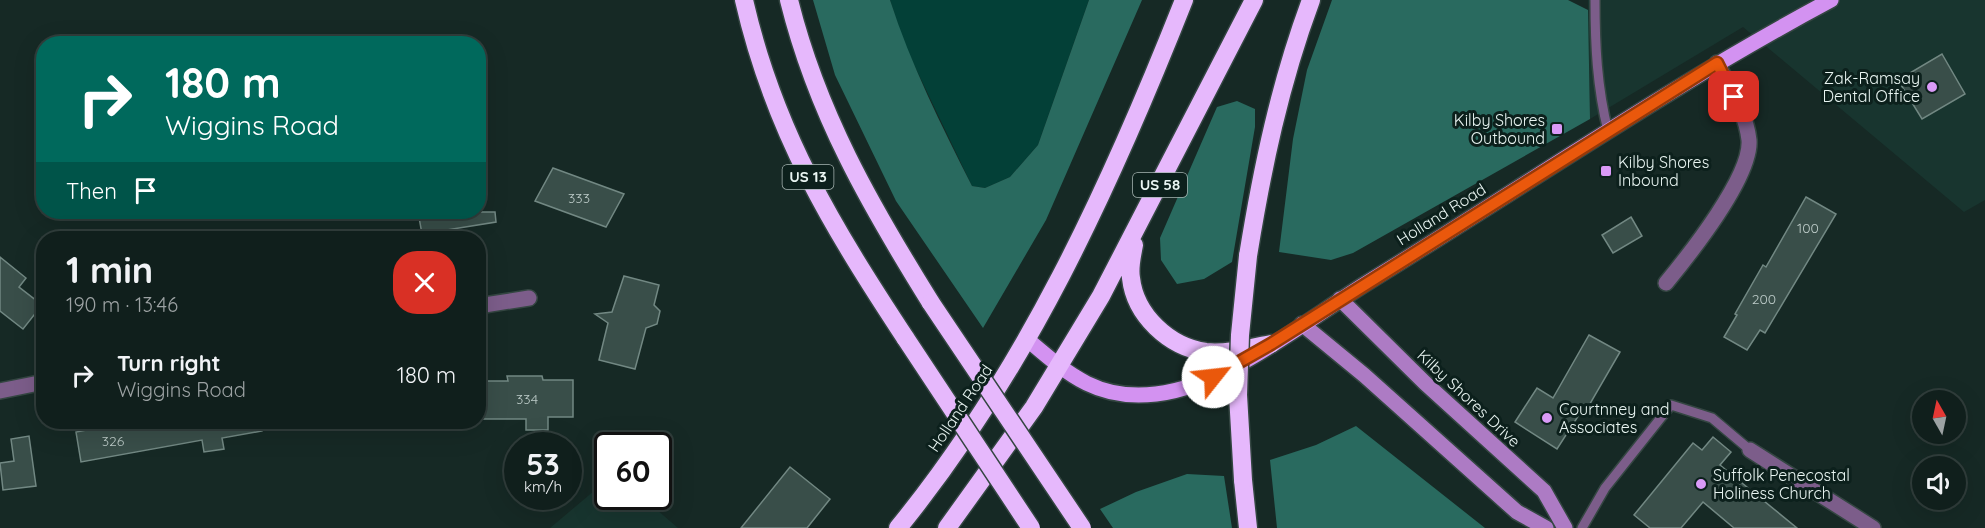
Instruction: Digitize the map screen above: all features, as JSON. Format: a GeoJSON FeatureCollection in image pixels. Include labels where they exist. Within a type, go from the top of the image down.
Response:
{"type":"FeatureCollection","features":[{"type":"Feature","properties":{"kind":"highway","name":"US 13"},"geometry":{"type":"LineString","coordinates":[[744,0],[770,91],[807,176],[848,250],[1031,528]]}},
{"type":"Feature","properties":{"kind":"highway"},"geometry":{"type":"LineString","coordinates":[[789,0],[826,115],[863,191],[931,303],[1082,528]]}},
{"type":"Feature","properties":{"kind":"highway","name":"US 58"},"geometry":{"type":"LineString","coordinates":[[1028,340],[1101,195],[1184,0]]}},
{"type":"Feature","properties":{"kind":"highway","name":"US 58"},"geometry":{"type":"LineString","coordinates":[[947,528],[1059,366],[1135,234],[1254,0]]}},
{"type":"Feature","properties":{"kind":"highway"},"geometry":{"type":"LineString","coordinates":[[1248,528],[1238,395],[1240,335],[1248,256],[1265,157],[1296,44],[1311,0]]}},
{"type":"Feature","properties":{"kind":"highway"},"geometry":{"type":"LineString","coordinates":[[1135,234],[1130,265],[1134,292],[1141,309],[1161,330],[1188,347],[1204,352],[1223,352],[1271,344]]}},
{"type":"Feature","properties":{"kind":"highway","name":"Holland Road"},"geometry":{"type":"LineString","coordinates":[[898,528],[981,414],[1028,340]]}},
{"type":"Feature","properties":{"kind":"main road","name":"Holland Road"},"geometry":{"type":"LineString","coordinates":[[1028,340],[1059,366],[1097,389],[1115,394],[1155,394],[1198,384],[1271,344],[1808,6],[1831,0]]}},
{"type":"Feature","properties":{"kind":"street"},"geometry":{"type":"LineString","coordinates":[[1666,283],[1705,235],[1738,177],[1749,142],[1743,114],[1717,63]]}},
{"type":"Feature","properties":{"kind":"street"},"geometry":{"type":"LineString","coordinates":[[486,305],[529,297]]}},
{"type":"Feature","properties":{"kind":"street","name":"Kilby Shores Drive"},"geometry":{"type":"LineString","coordinates":[[1340,300],[1425,383],[1544,491],[1565,528]]}},
{"type":"Feature","properties":{"kind":"street"},"geometry":{"type":"LineString","coordinates":[[1302,324],[1364,375],[1517,512],[1546,528]]}},
{"type":"Feature","properties":{"kind":"street"},"geometry":{"type":"LineString","coordinates":[[0,391],[36,384]]}},
{"type":"Feature","properties":{"kind":"street"},"geometry":{"type":"LineString","coordinates":[[1750,450],[1863,526]]}},
{"type":"Feature","properties":{"kind":"lane"},"geometry":{"type":"LineString","coordinates":[[1595,0],[1599,97],[1608,131]]}},
{"type":"Feature","properties":{"kind":"lane"},"geometry":{"type":"LineString","coordinates":[[1582,528],[1605,488],[1671,405],[1712,418],[1750,450]]}},
{"type":"Feature","properties":{"kind":"shaded area"},"geometry":{"type":"Polygon","coordinates":[[[890,0],[1089,0],[1038,145],[1010,177],[985,188],[972,186],[905,46],[890,0]]]}},
{"type":"Feature","properties":{"kind":"shaded area"},"geometry":{"type":"Polygon","coordinates":[[[1588,0],[1985,0],[1985,200],[1964,212],[1743,27],[1590,119],[1588,0]]]}},
{"type":"Feature","properties":{"kind":"shaded area"},"geometry":{"type":"Polygon","coordinates":[[[594,491],[594,510],[657,510],[678,528],[550,528],[571,510],[582,510],[582,501],[594,491]]]}},
{"type":"Feature","properties":{"kind":"green space"},"geometry":{"type":"Polygon","coordinates":[[[813,0],[890,0],[917,71],[960,163],[972,186],[985,188],[1010,177],[1038,145],[1089,0],[1142,0],[1046,220],[983,328],[896,201],[835,75],[813,0]]]}},
{"type":"Feature","properties":{"kind":"green space"},"geometry":{"type":"Polygon","coordinates":[[[1332,0],[1568,0],[1588,10],[1590,119],[1353,253],[1331,260],[1279,252],[1293,139],[1307,70],[1332,0]]]}},
{"type":"Feature","properties":{"kind":"green space"},"geometry":{"type":"Polygon","coordinates":[[[1237,101],[1255,109],[1255,127],[1232,262],[1204,279],[1177,284],[1161,260],[1160,238],[1217,107],[1237,101]]]}},
{"type":"Feature","properties":{"kind":"green space"},"geometry":{"type":"Polygon","coordinates":[[[1356,426],[1485,528],[1277,528],[1270,460],[1316,445],[1356,426]]]}},
{"type":"Feature","properties":{"kind":"green space"},"geometry":{"type":"Polygon","coordinates":[[[1187,474],[1224,476],[1232,528],[1113,528],[1100,509],[1136,492],[1187,474]]]}},
{"type":"Feature","properties":{"kind":"building","name":"Zak-Ramsay Dental Office"},"geometry":{"type":"Polygon","coordinates":[[[1942,54],[1965,94],[1922,119],[1898,80],[1942,54]]]}},
{"type":"Feature","properties":{"kind":"building"},"geometry":{"type":"Polygon","coordinates":[[[553,168],[624,194],[606,227],[535,201],[553,168]]]}},
{"type":"Feature","properties":{"kind":"building"},"geometry":{"type":"Polygon","coordinates":[[[1806,197],[1836,214],[1765,333],[1760,330],[1747,350],[1724,337],[1763,265],[1766,267],[1806,197]]]}},
{"type":"Feature","properties":{"kind":"building"},"geometry":{"type":"Polygon","coordinates":[[[486,212],[495,212],[496,222],[440,231],[421,231],[419,219],[486,219],[486,212]]]}},
{"type":"Feature","properties":{"kind":"building"},"geometry":{"type":"Polygon","coordinates":[[[1631,217],[1642,236],[1613,253],[1602,235],[1631,217]]]}},
{"type":"Feature","properties":{"kind":"building"},"geometry":{"type":"Polygon","coordinates":[[[0,257],[26,278],[19,287],[36,300],[36,313],[23,329],[0,311],[0,257]]]}},
{"type":"Feature","properties":{"kind":"building"},"geometry":{"type":"Polygon","coordinates":[[[624,276],[659,285],[654,305],[660,311],[657,324],[646,328],[635,369],[599,360],[608,323],[595,314],[612,312],[624,276]]]}},
{"type":"Feature","properties":{"kind":"building"},"geometry":{"type":"Polygon","coordinates":[[[1589,335],[1620,352],[1587,409],[1584,407],[1557,449],[1515,422],[1537,388],[1553,398],[1589,335]]]}},
{"type":"Feature","properties":{"kind":"building"},"geometry":{"type":"Polygon","coordinates":[[[507,376],[542,376],[543,380],[573,380],[573,417],[548,417],[548,430],[526,430],[526,419],[486,419],[486,381],[508,381],[507,376]]]}},
{"type":"Feature","properties":{"kind":"building"},"geometry":{"type":"Polygon","coordinates":[[[92,429],[262,429],[262,431],[222,438],[224,449],[204,452],[202,440],[81,462],[76,432],[92,429]]]}},
{"type":"Feature","properties":{"kind":"building"},"geometry":{"type":"Polygon","coordinates":[[[29,436],[36,486],[3,490],[0,463],[14,461],[11,439],[29,436]]]}},
{"type":"Feature","properties":{"kind":"building","name":"Suffolk Penecostal Holiness Church"},"geometry":{"type":"Polygon","coordinates":[[[1713,437],[1731,452],[1720,465],[1797,528],[1734,528],[1703,502],[1681,528],[1650,528],[1634,515],[1693,443],[1702,450],[1713,437]]]}},
{"type":"Feature","properties":{"kind":"building"},"geometry":{"type":"Polygon","coordinates":[[[790,467],[830,499],[807,528],[741,528],[790,467]]]}},
{"type":"Feature","properties":{"kind":"place","name":"Zak-Ramsay Dental Office"},"geometry":{"type":"Point","coordinates":[1932,87]}},
{"type":"Feature","properties":{"kind":"place","name":"Kilby Shores Outbound"},"geometry":{"type":"Point","coordinates":[1557,129]}},
{"type":"Feature","properties":{"kind":"place","name":"Kilby Shores Inbound"},"geometry":{"type":"Point","coordinates":[1606,171]}},
{"type":"Feature","properties":{"kind":"place","name":"Courtnney and Associates"},"geometry":{"type":"Point","coordinates":[1547,418]}},
{"type":"Feature","properties":{"kind":"place","name":"Suffolk Penecostal Holiness Church"},"geometry":{"type":"Point","coordinates":[1701,484]}},
{"type":"Feature","properties":{"kind":"route"},"geometry":{"type":"LineString","coordinates":[[1213,377],[1271,344],[1717,63],[1734,97]]}}]}
